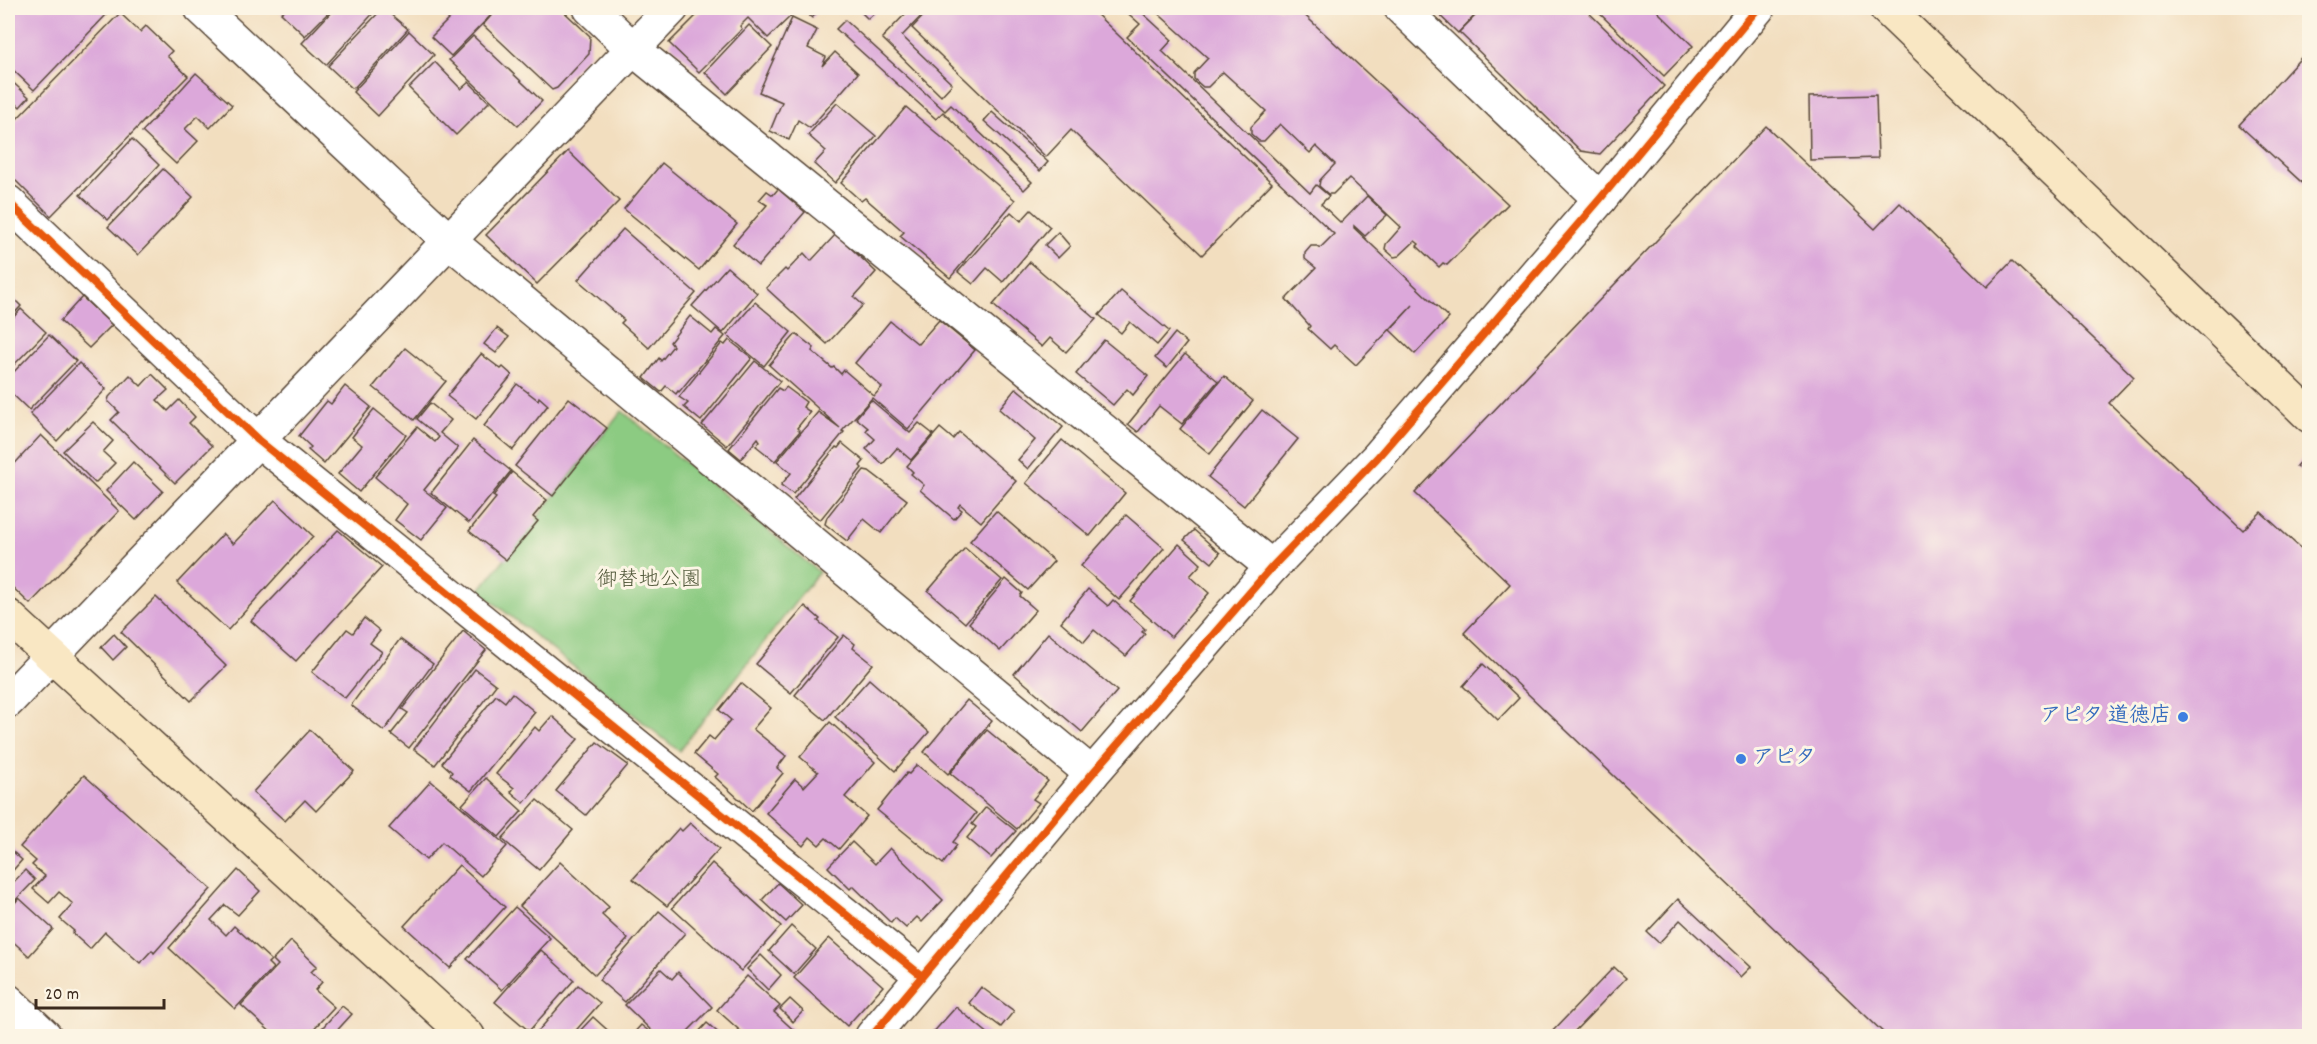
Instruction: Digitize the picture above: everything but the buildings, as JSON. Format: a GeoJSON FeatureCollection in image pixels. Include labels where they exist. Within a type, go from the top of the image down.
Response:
{"type":"FeatureCollection","features":[{"type":"Feature","properties":{"kind":"street"},"geometry":{"type":"LineString","coordinates":[[201,8],[448,240],[1092,774]]}},
{"type":"Feature","properties":{"kind":"street"},"geometry":{"type":"LineString","coordinates":[[591,8],[633,49],[1272,567]]}},
{"type":"Feature","properties":{"kind":"street"},"geometry":{"type":"LineString","coordinates":[[8,700],[672,8]]}},
{"type":"Feature","properties":{"kind":"street"},"geometry":{"type":"LineString","coordinates":[[1401,8],[1600,199]]}},
{"type":"Feature","properties":{"kind":"street"},"geometry":{"type":"LineString","coordinates":[[872,1036],[1092,774],[1272,567],[1377,458],[1600,199],[1758,8]]}},
{"type":"Feature","properties":{"kind":"street"},"geometry":{"type":"LineString","coordinates":[[1886,8],[2310,416]]}},
{"type":"Feature","properties":{"kind":"street"},"geometry":{"type":"LineString","coordinates":[[8,202],[258,440],[922,976]]}},
{"type":"Feature","properties":{"kind":"street"},"geometry":{"type":"LineString","coordinates":[[8,616],[468,1036]]}},
{"type":"Feature","properties":{"kind":"street"},"geometry":{"type":"LineString","coordinates":[[8,1001],[45,1036]]}},
{"type":"Feature","properties":{"kind":"green space","name":"御替地公園"},"geometry":{"type":"Polygon","coordinates":[[[622,411],[819,572],[679,751],[479,591],[622,411]]]}},
{"type":"Feature","properties":{"kind":"cycle path"},"geometry":{"type":"LineString","coordinates":[[872,1036],[1092,774],[1272,567],[1377,458],[1600,199],[1758,8]]}},
{"type":"Feature","properties":{"kind":"cycle path"},"geometry":{"type":"LineString","coordinates":[[8,202],[258,440],[922,976]]}},
{"type":"Feature","properties":{"kind":"place","name":"アピタ 道徳店"},"geometry":{"type":"Point","coordinates":[2183,717]}},
{"type":"Feature","properties":{"kind":"place","name":"アピタ"},"geometry":{"type":"Point","coordinates":[1741,759]}}]}
